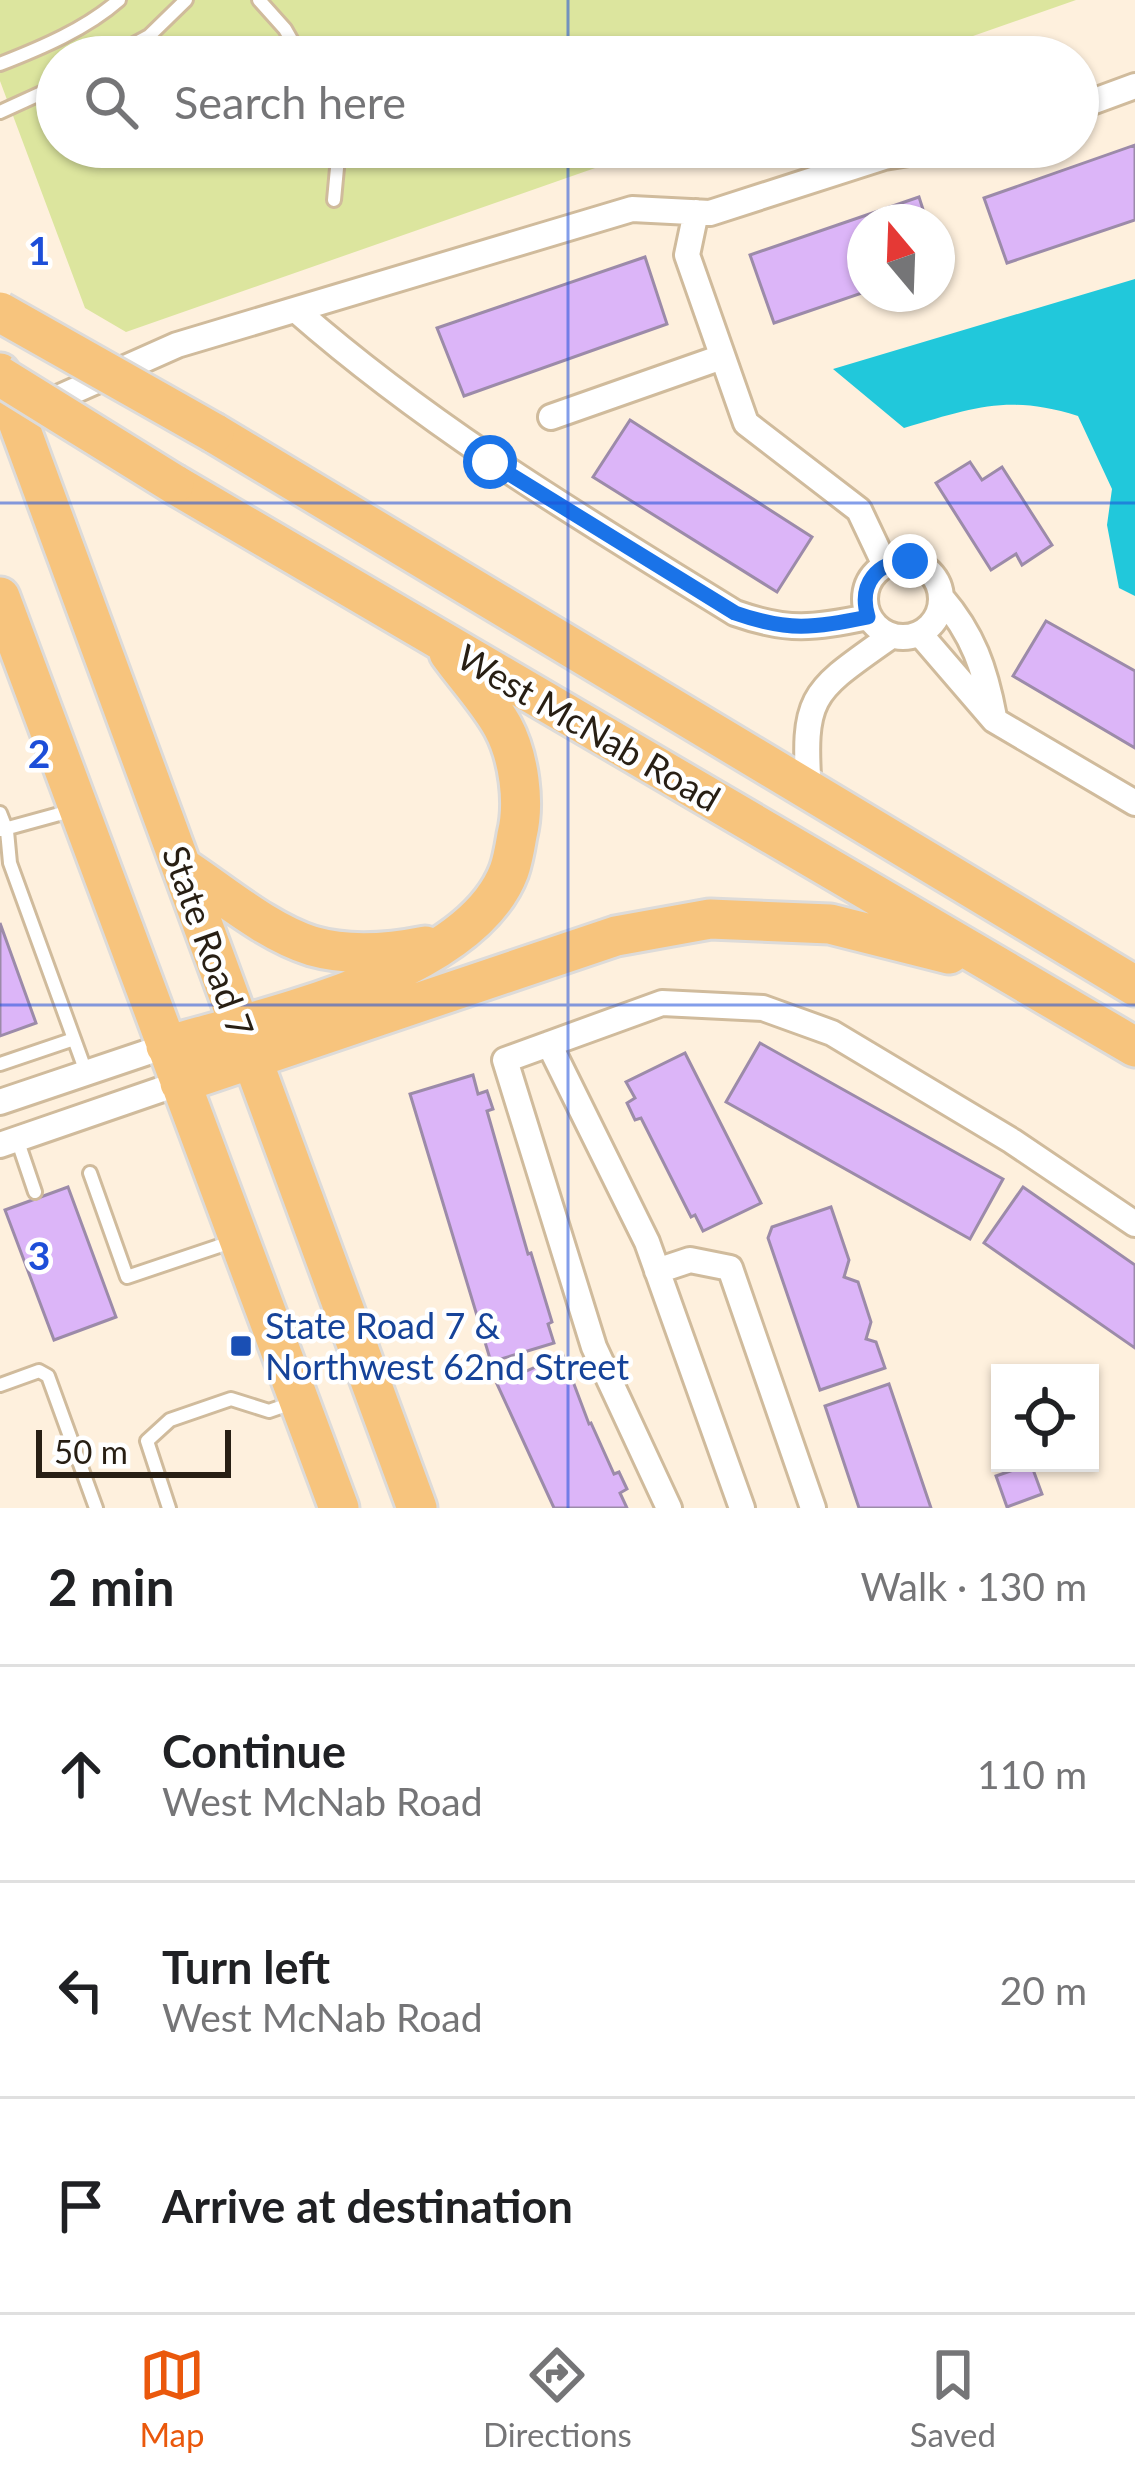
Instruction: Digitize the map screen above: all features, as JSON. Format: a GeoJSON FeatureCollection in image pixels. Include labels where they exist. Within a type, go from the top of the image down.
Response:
{"type":"FeatureCollection","features":[{"type":"Feature","properties":{"kind":"main road","name":"West McNab Road"},"geometry":{"type":"LineString","coordinates":[[0,312],[214,434],[1135,986]]}},
{"type":"Feature","properties":{"kind":"main road","name":"State Road 7"},"geometry":{"type":"LineString","coordinates":[[0,375],[417,1508]]}},
{"type":"Feature","properties":{"kind":"main road","name":"West McNab Road"},"geometry":{"type":"LineString","coordinates":[[0,375],[174,484],[1135,1047]]}},
{"type":"Feature","properties":{"kind":"main road"},"geometry":{"type":"LineString","coordinates":[[0,597],[339,1508]]}},
{"type":"Feature","properties":{"kind":"main road"},"geometry":{"type":"LineString","coordinates":[[180,1083],[246,1042],[399,971],[448,941],[482,912],[508,874],[520,825],[520,784],[505,729],[439,639]]}},
{"type":"Feature","properties":{"kind":"main road"},"geometry":{"type":"LineString","coordinates":[[182,867],[258,918],[313,946],[388,953],[448,941]]}},
{"type":"Feature","properties":{"kind":"main road"},"geometry":{"type":"LineString","coordinates":[[166,1046],[246,1042],[616,936],[710,920],[830,925],[995,965]]}},
{"type":"Feature","properties":{"kind":"street"},"geometry":{"type":"LineString","coordinates":[[1099,99],[1135,86]]}},
{"type":"Feature","properties":{"kind":"street"},"geometry":{"type":"LineString","coordinates":[[16,417],[177,345],[632,208],[710,213],[850,168]]}},
{"type":"Feature","properties":{"kind":"street"},"geometry":{"type":"LineString","coordinates":[[696,212],[687,255],[746,424],[859,510],[885,565]]}},
{"type":"Feature","properties":{"kind":"street"},"geometry":{"type":"LineString","coordinates":[[297,311],[490,462],[735,613],[777,628],[868,617]]}},
{"type":"Feature","properties":{"kind":"street"},"geometry":{"type":"LineString","coordinates":[[550,417],[722,357]]}},
{"type":"Feature","properties":{"kind":"street"},"geometry":{"type":"LineString","coordinates":[[941,597],[937,619],[920,634],[891,636],[868,617],[864,593],[885,565],[910,561],[932,574],[985,668],[994,720]]}},
{"type":"Feature","properties":{"kind":"street"},"geometry":{"type":"LineString","coordinates":[[920,634],[994,720],[1135,803]]}},
{"type":"Feature","properties":{"kind":"street"},"geometry":{"type":"LineString","coordinates":[[809,792],[805,730],[812,703],[847,667],[891,636]]}},
{"type":"Feature","properties":{"kind":"street"},"geometry":{"type":"LineString","coordinates":[[669,1508],[594,1347],[505,1060],[662,1003],[764,1008],[832,1033],[1012,1142],[1135,1224]]}},
{"type":"Feature","properties":{"kind":"street"},"geometry":{"type":"LineString","coordinates":[[549,1044],[647,1242],[742,1508]]}},
{"type":"Feature","properties":{"kind":"street"},"geometry":{"type":"LineString","coordinates":[[0,1102],[166,1046]]}},
{"type":"Feature","properties":{"kind":"street"},"geometry":{"type":"LineString","coordinates":[[8,1142],[180,1083]]}},
{"type":"Feature","properties":{"kind":"street"},"geometry":{"type":"LineString","coordinates":[[657,1270],[690,1260],[730,1268],[813,1508]]}},
{"type":"Feature","properties":{"kind":"lane"},"geometry":{"type":"LineString","coordinates":[[62,36],[119,0]]}},
{"type":"Feature","properties":{"kind":"lane"},"geometry":{"type":"LineString","coordinates":[[149,36],[186,0]]}},
{"type":"Feature","properties":{"kind":"lane"},"geometry":{"type":"LineString","coordinates":[[259,0],[289,36]]}},
{"type":"Feature","properties":{"kind":"lane"},"geometry":{"type":"LineString","coordinates":[[0,64],[36,50]]}},
{"type":"Feature","properties":{"kind":"lane"},"geometry":{"type":"LineString","coordinates":[[0,112],[36,96]]}},
{"type":"Feature","properties":{"kind":"lane"},"geometry":{"type":"LineString","coordinates":[[334,200],[337,168]]}},
{"type":"Feature","properties":{"kind":"lane"},"geometry":{"type":"LineString","coordinates":[[3,830],[80,808]]}},
{"type":"Feature","properties":{"kind":"lane"},"geometry":{"type":"LineString","coordinates":[[0,813],[10,863],[86,1072]]}},
{"type":"Feature","properties":{"kind":"lane"},"geometry":{"type":"LineString","coordinates":[[0,1064],[74,1039]]}},
{"type":"Feature","properties":{"kind":"lane"},"geometry":{"type":"LineString","coordinates":[[8,1142],[35,1192]]}},
{"type":"Feature","properties":{"kind":"lane"},"geometry":{"type":"LineString","coordinates":[[90,1174],[127,1277],[238,1239]]}},
{"type":"Feature","properties":{"kind":"lane"},"geometry":{"type":"LineString","coordinates":[[0,1385],[39,1371],[48,1376],[96,1508]]}},
{"type":"Feature","properties":{"kind":"lane"},"geometry":{"type":"LineString","coordinates":[[169,1508],[147,1442],[170,1420],[231,1399],[269,1411],[298,1401]]}},
{"type":"Feature","properties":{"kind":"green space"},"geometry":{"type":"Polygon","coordinates":[[[0,0],[1076,0],[973,36],[36,36],[36,168],[595,168],[126,332],[85,308],[0,81],[0,0]]]}},
{"type":"Feature","properties":{"kind":"water"},"geometry":{"type":"Polygon","coordinates":[[[1135,279],[1135,596],[1119,588],[1107,525],[1112,489],[1078,416],[1031,406],[991,406],[904,428],[833,369],[1135,279]]]}},
{"type":"Feature","properties":{"kind":"building"},"geometry":{"type":"Polygon","coordinates":[[[1135,145],[1135,220],[1007,263],[984,198],[1069,168],[1099,168],[1099,158],[1135,145]]]}},
{"type":"Feature","properties":{"kind":"building"},"geometry":{"type":"Polygon","coordinates":[[[847,222],[847,298],[774,323],[750,255],[847,222]]]}},
{"type":"Feature","properties":{"kind":"building"},"geometry":{"type":"Polygon","coordinates":[[[645,257],[667,324],[464,396],[437,328],[645,257]]]}},
{"type":"Feature","properties":{"kind":"building"},"geometry":{"type":"Polygon","coordinates":[[[630,420],[812,537],[777,592],[593,477],[630,420]]]}},
{"type":"Feature","properties":{"kind":"building"},"geometry":{"type":"Polygon","coordinates":[[[970,462],[982,480],[1002,467],[1052,545],[1022,565],[1016,554],[991,570],[936,483],[970,462]]]}},
{"type":"Feature","properties":{"kind":"building"},"geometry":{"type":"Polygon","coordinates":[[[1046,621],[1135,671],[1135,748],[1013,676],[1046,621]]]}},
{"type":"Feature","properties":{"kind":"building"},"geometry":{"type":"Polygon","coordinates":[[[0,923],[36,1023],[0,1036],[0,923]]]}},
{"type":"Feature","properties":{"kind":"building"},"geometry":{"type":"Polygon","coordinates":[[[760,1043],[1003,1179],[970,1239],[726,1102],[760,1043]]]}},
{"type":"Feature","properties":{"kind":"building"},"geometry":{"type":"Polygon","coordinates":[[[685,1053],[761,1203],[703,1231],[695,1215],[691,1217],[641,1118],[635,1120],[627,1103],[635,1098],[626,1082],[685,1053]]]}},
{"type":"Feature","properties":{"kind":"building"},"geometry":{"type":"Polygon","coordinates":[[[473,1075],[478,1094],[487,1091],[493,1109],[487,1111],[552,1322],[548,1324],[554,1343],[491,1362],[410,1094],[473,1075]]]}},
{"type":"Feature","properties":{"kind":"building"},"geometry":{"type":"Polygon","coordinates":[[[68,1187],[116,1317],[54,1340],[5,1210],[68,1187]]]}},
{"type":"Feature","properties":{"kind":"building"},"geometry":{"type":"Polygon","coordinates":[[[1023,1187],[1135,1265],[1135,1348],[984,1243],[1023,1187]]]}},
{"type":"Feature","properties":{"kind":"building"},"geometry":{"type":"Polygon","coordinates":[[[831,1207],[849,1260],[844,1277],[858,1282],[871,1322],[866,1339],[876,1342],[885,1368],[820,1390],[768,1238],[772,1227],[831,1207]]]}},
{"type":"Feature","properties":{"kind":"building"},"geometry":{"type":"Polygon","coordinates":[[[563,1355],[589,1424],[614,1474],[619,1472],[627,1489],[620,1493],[627,1508],[554,1508],[497,1384],[563,1355]]]}},
{"type":"Feature","properties":{"kind":"building"},"geometry":{"type":"Polygon","coordinates":[[[889,1384],[931,1508],[859,1508],[825,1406],[889,1384]]]}},
{"type":"Feature","properties":{"kind":"building"},"geometry":{"type":"Polygon","coordinates":[[[1034,1472],[1042,1494],[1007,1507],[996,1476],[1034,1472]]]}},
{"type":"Feature","properties":{"kind":"place","name":"State Road 7 & Northwest 62nd Street"},"geometry":{"type":"Point","coordinates":[241,1346]}},
{"type":"Feature","properties":{"kind":"route"},"geometry":{"type":"LineString","coordinates":[[490,462],[735,613],[777,628],[868,617],[864,593],[868,582],[885,565],[910,561]]}}]}
